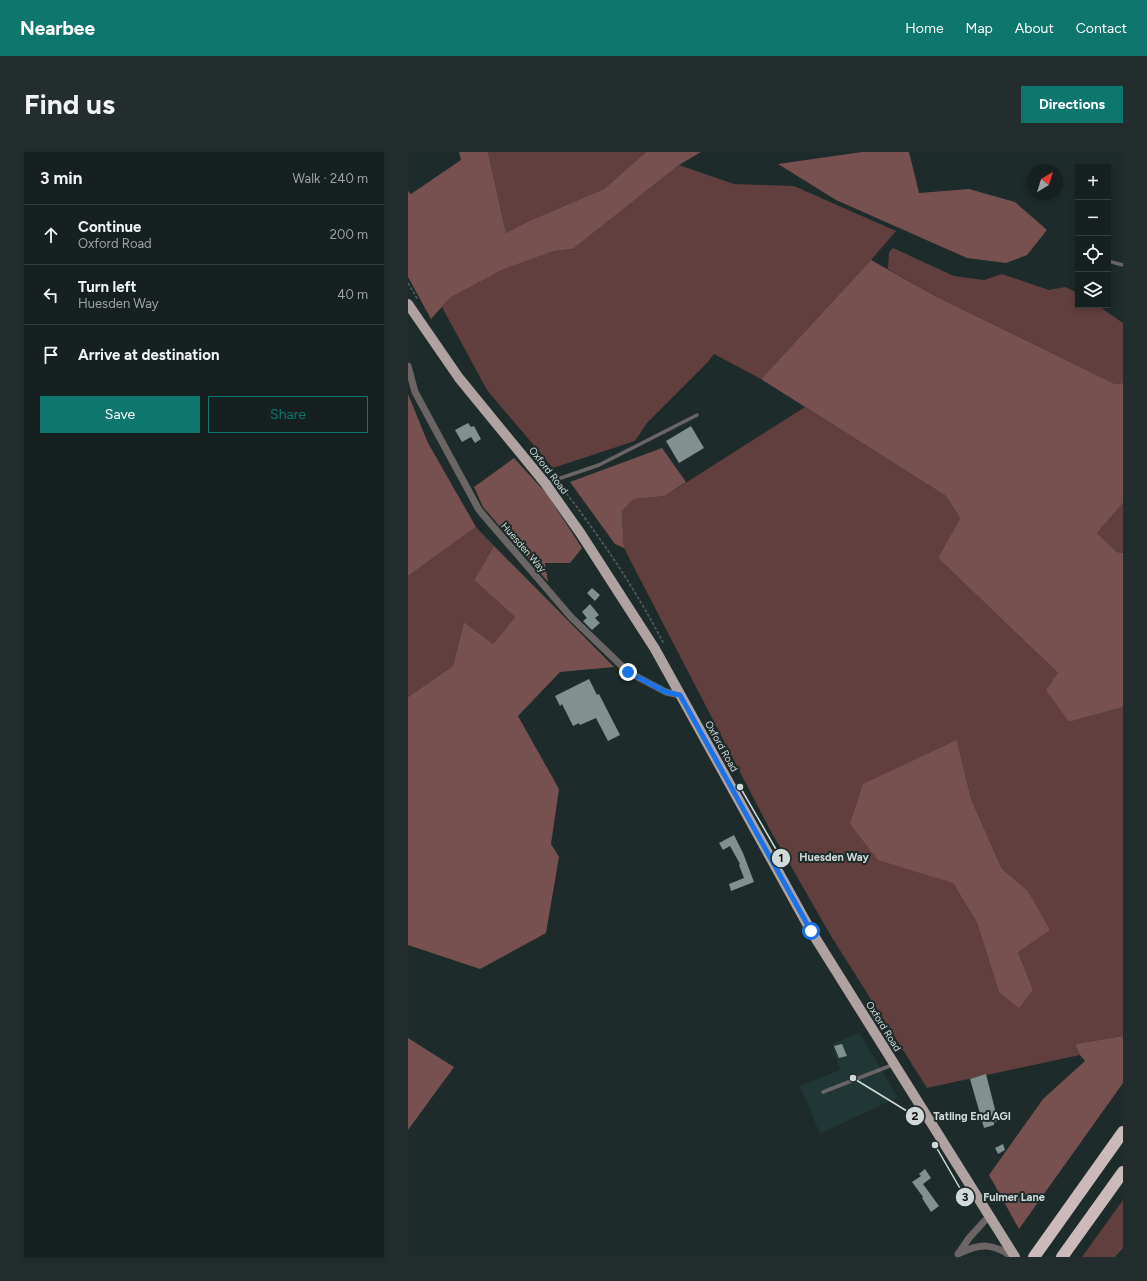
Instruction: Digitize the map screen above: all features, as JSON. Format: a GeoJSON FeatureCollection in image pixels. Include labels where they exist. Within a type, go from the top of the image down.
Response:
{"type":"FeatureCollection","features":[{"type":"Feature","properties":{"kind":"highway"},"geometry":{"type":"LineString","coordinates":[[1034,1257],[1123,1132]]}},
{"type":"Feature","properties":{"kind":"highway"},"geometry":{"type":"LineString","coordinates":[[1062,1257],[1123,1172]]}},
{"type":"Feature","properties":{"kind":"main road","name":"Oxford Road"},"geometry":{"type":"LineString","coordinates":[[408,304],[459,378],[545,483],[581,534],[646,636],[811,931],[1014,1257]]}},
{"type":"Feature","properties":{"kind":"street","name":"Huesden Way"},"geometry":{"type":"LineString","coordinates":[[408,366],[415,392],[479,510],[571,617],[628,672],[666,692],[680,695]]}},
{"type":"Feature","properties":{"kind":"street"},"geometry":{"type":"LineString","coordinates":[[957,1256],[969,1238],[989,1216]]}},
{"type":"Feature","properties":{"kind":"street"},"geometry":{"type":"LineString","coordinates":[[957,1256],[979,1246],[989,1246],[998,1248],[1014,1257]]}},
{"type":"Feature","properties":{"kind":"lane"},"geometry":{"type":"LineString","coordinates":[[1111,262],[1123,265]]}},
{"type":"Feature","properties":{"kind":"lane"},"geometry":{"type":"LineString","coordinates":[[545,483],[599,465],[697,415]]}},
{"type":"Feature","properties":{"kind":"lane"},"geometry":{"type":"LineString","coordinates":[[823,1092],[893,1064]]}},
{"type":"Feature","properties":{"kind":"shaded area"},"geometry":{"type":"Polygon","coordinates":[[[459,152],[488,152],[506,233],[529,221],[604,189],[646,152],[701,152],[679,165],[573,249],[554,251],[502,270],[450,298],[431,319],[408,277],[408,191],[411,194],[461,160],[459,152]]]}},
{"type":"Feature","properties":{"kind":"shaded area"},"geometry":{"type":"Polygon","coordinates":[[[488,152],[646,152],[604,189],[529,221],[506,233],[488,152]]]}},
{"type":"Feature","properties":{"kind":"shaded area"},"geometry":{"type":"Polygon","coordinates":[[[862,152],[909,152],[919,193],[969,189],[1015,202],[1047,230],[1027,255],[1006,263],[967,258],[836,200],[778,164],[862,152]]]}},
{"type":"Feature","properties":{"kind":"shaded area"},"geometry":{"type":"Polygon","coordinates":[[[679,165],[734,184],[794,186],[896,231],[761,379],[714,354],[708,362],[647,423],[635,441],[553,468],[487,390],[442,307],[450,298],[502,270],[554,251],[573,249],[679,165]]]}},
{"type":"Feature","properties":{"kind":"shaded area"},"geometry":{"type":"Polygon","coordinates":[[[893,248],[954,276],[984,280],[1002,274],[1049,290],[1065,287],[1075,292],[1075,308],[1101,308],[1123,323],[1123,383],[1115,384],[937,297],[888,269],[889,252],[893,248]]]}},
{"type":"Feature","properties":{"kind":"shaded area"},"geometry":{"type":"Polygon","coordinates":[[[871,260],[937,297],[1115,384],[1123,383],[1123,503],[1097,533],[1117,552],[1123,553],[1123,707],[1069,722],[1046,690],[1058,673],[938,558],[960,518],[946,496],[761,379],[871,260]]]}},
{"type":"Feature","properties":{"kind":"shaded area"},"geometry":{"type":"Polygon","coordinates":[[[408,394],[428,443],[476,527],[408,576],[408,394]]]}},
{"type":"Feature","properties":{"kind":"shaded area"},"geometry":{"type":"Polygon","coordinates":[[[805,407],[946,496],[960,518],[938,558],[1058,673],[1069,722],[1123,707],[1123,1036],[1075,1044],[1080,1055],[927,1088],[831,936],[769,828],[624,548],[622,511],[634,499],[665,496],[805,407]],[[957,740],[953,883],[977,923],[999,992],[1033,990],[1018,952],[1027,890],[1002,869],[971,799],[957,740]]]}},
{"type":"Feature","properties":{"kind":"shaded area"},"geometry":{"type":"Polygon","coordinates":[[[662,448],[686,482],[665,496],[634,499],[622,511],[624,548],[615,544],[570,482],[662,448]]]}},
{"type":"Feature","properties":{"kind":"shaded area"},"geometry":{"type":"Polygon","coordinates":[[[514,458],[547,494],[582,548],[570,563],[545,563],[548,582],[483,507],[474,487],[514,458]]]}},
{"type":"Feature","properties":{"kind":"shaded area"},"geometry":{"type":"Polygon","coordinates":[[[1123,503],[1123,553],[1117,552],[1097,533],[1123,503]]]}},
{"type":"Feature","properties":{"kind":"shaded area"},"geometry":{"type":"Polygon","coordinates":[[[476,527],[494,546],[474,580],[515,617],[493,644],[464,622],[453,666],[408,697],[408,576],[476,527]]]}},
{"type":"Feature","properties":{"kind":"shaded area"},"geometry":{"type":"Polygon","coordinates":[[[494,546],[614,667],[560,672],[518,716],[559,789],[551,844],[559,857],[546,933],[480,969],[408,945],[408,697],[453,666],[464,622],[493,644],[515,617],[474,580],[494,546]]]}},
{"type":"Feature","properties":{"kind":"shaded area"},"geometry":{"type":"Polygon","coordinates":[[[957,740],[971,799],[1002,869],[1027,890],[1050,930],[1018,952],[1033,990],[1019,1008],[999,992],[977,923],[953,883],[878,860],[850,824],[863,784],[957,740]]]}},
{"type":"Feature","properties":{"kind":"shaded area"},"geometry":{"type":"Polygon","coordinates":[[[859,1033],[898,1097],[820,1134],[800,1086],[840,1070],[832,1044],[859,1033]]]}},
{"type":"Feature","properties":{"kind":"shaded area"},"geometry":{"type":"Polygon","coordinates":[[[1123,1036],[1123,1083],[1019,1229],[989,1175],[1043,1099],[1085,1061],[1080,1055],[1075,1044],[1123,1036]]]}},
{"type":"Feature","properties":{"kind":"shaded area"},"geometry":{"type":"Polygon","coordinates":[[[408,1038],[454,1067],[408,1130],[408,1038]]]}},
{"type":"Feature","properties":{"kind":"shaded area"},"geometry":{"type":"Polygon","coordinates":[[[1123,1200],[1123,1248],[1115,1257],[1082,1257],[1123,1200]]]}},
{"type":"Feature","properties":{"kind":"building"},"geometry":{"type":"Polygon","coordinates":[[[468,423],[471,427],[474,426],[481,439],[475,443],[471,437],[462,442],[455,430],[468,423]]]}},
{"type":"Feature","properties":{"kind":"building"},"geometry":{"type":"Polygon","coordinates":[[[691,426],[704,448],[679,463],[666,441],[691,426]]]}},
{"type":"Feature","properties":{"kind":"building"},"geometry":{"type":"Polygon","coordinates":[[[592,588],[600,595],[595,601],[587,593],[592,588]]]}},
{"type":"Feature","properties":{"kind":"building"},"geometry":{"type":"Polygon","coordinates":[[[590,604],[599,615],[595,618],[600,623],[592,630],[583,621],[587,618],[582,612],[590,604]]]}},
{"type":"Feature","properties":{"kind":"building"},"geometry":{"type":"Polygon","coordinates":[[[589,679],[597,695],[599,694],[620,735],[608,741],[596,718],[580,725],[579,723],[573,726],[562,704],[560,706],[555,696],[589,679]]]}},
{"type":"Feature","properties":{"kind":"building"},"geometry":{"type":"Polygon","coordinates":[[[734,835],[743,853],[754,882],[731,891],[729,884],[744,878],[739,865],[740,864],[730,846],[723,850],[719,843],[734,835]]]}},
{"type":"Feature","properties":{"kind":"building"},"geometry":{"type":"Polygon","coordinates":[[[842,1044],[847,1056],[839,1058],[834,1046],[842,1044]]]}},
{"type":"Feature","properties":{"kind":"building"},"geometry":{"type":"Polygon","coordinates":[[[986,1074],[998,1121],[994,1122],[994,1125],[984,1128],[970,1079],[986,1074]]]}},
{"type":"Feature","properties":{"kind":"building"},"geometry":{"type":"Polygon","coordinates":[[[1003,1144],[1005,1150],[998,1154],[995,1148],[1003,1144]]]}},
{"type":"Feature","properties":{"kind":"building"},"geometry":{"type":"Polygon","coordinates":[[[925,1169],[931,1178],[923,1184],[939,1206],[931,1212],[922,1198],[923,1197],[912,1182],[921,1176],[919,1174],[925,1169]]]}},
{"type":"Feature","properties":{"kind":"place","name":"Huesden Way"},"geometry":{"type":"Point","coordinates":[740,787]}},
{"type":"Feature","properties":{"kind":"place","name":"Tatling End AGI"},"geometry":{"type":"Point","coordinates":[853,1078]}},
{"type":"Feature","properties":{"kind":"place","name":"Fulmer Lane"},"geometry":{"type":"Point","coordinates":[935,1145]}},
{"type":"Feature","properties":{"kind":"route"},"geometry":{"type":"LineString","coordinates":[[628,672],[666,692],[680,695],[811,931]]}}]}
